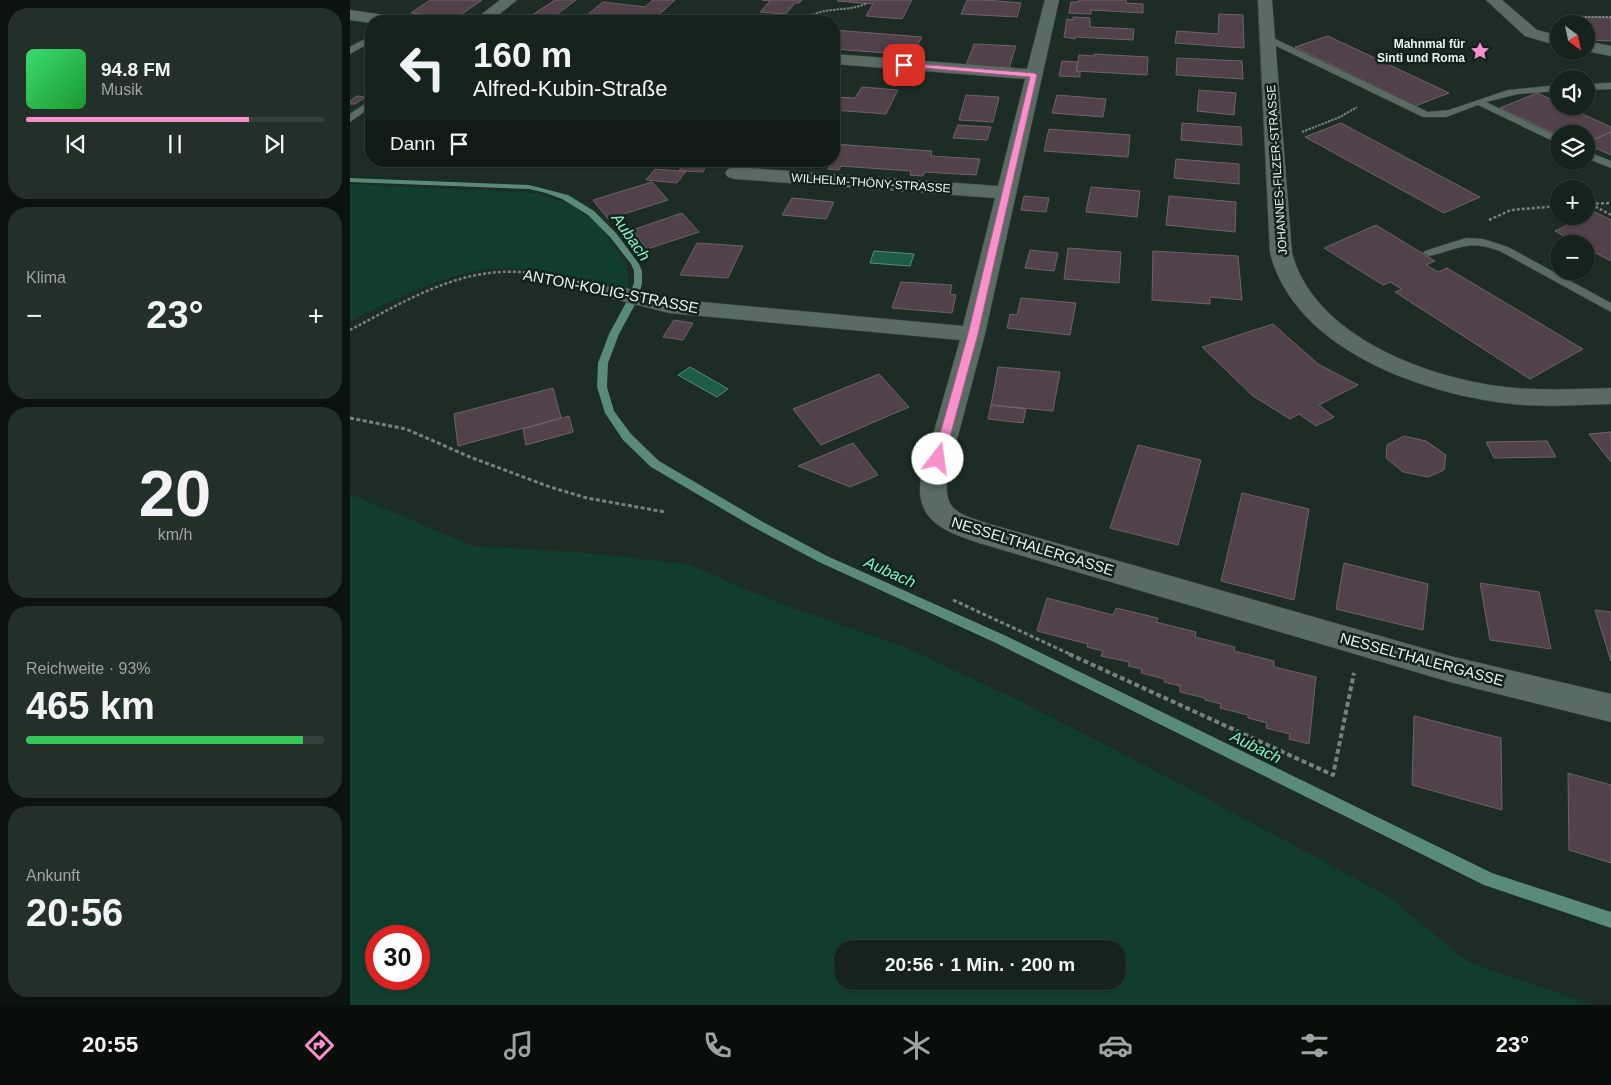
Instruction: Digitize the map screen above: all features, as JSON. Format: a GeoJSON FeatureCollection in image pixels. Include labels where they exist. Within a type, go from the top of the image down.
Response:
{"type":"FeatureCollection","features":[{"type":"Feature","properties":{"kind":"street"},"geometry":{"type":"LineString","coordinates":[[489,15],[510,0]]}},
{"type":"Feature","properties":{"kind":"street","name":"NESSELTHALERGASSE"},"geometry":{"type":"LineString","coordinates":[[1052,0],[973,334],[932,486],[932,498],[938,510],[947,521],[979,532],[1450,669],[1611,708]]}},
{"type":"Feature","properties":{"kind":"street","name":"JOHANNES-FILZER-STRASSE"},"geometry":{"type":"LineString","coordinates":[[1265,0],[1281,253],[1288,276],[1312,310],[1341,334],[1377,356],[1424,377],[1449,385],[1488,393],[1532,398],[1611,396]]}},
{"type":"Feature","properties":{"kind":"street"},"geometry":{"type":"LineString","coordinates":[[1493,0],[1531,34],[1550,39]]}},
{"type":"Feature","properties":{"kind":"street"},"geometry":{"type":"LineString","coordinates":[[350,15],[365,17]]}},
{"type":"Feature","properties":{"kind":"street"},"geometry":{"type":"LineString","coordinates":[[1595,48],[1611,51]]}},
{"type":"Feature","properties":{"kind":"street"},"geometry":{"type":"LineString","coordinates":[[840,59],[1034,75]]}},
{"type":"Feature","properties":{"kind":"street","name":"WILHELM-THÖNY-STRASSE"},"geometry":{"type":"LineString","coordinates":[[735,173],[1007,192]]}},
{"type":"Feature","properties":{"kind":"street","name":"ANTON-KOLIG-STRASSE"},"geometry":{"type":"LineString","coordinates":[[614,292],[669,306],[973,334]]}},
{"type":"Feature","properties":{"kind":"lane"},"geometry":{"type":"LineString","coordinates":[[1268,39],[1417,112],[1432,116],[1449,114],[1502,93],[1518,89],[1550,88]]}},
{"type":"Feature","properties":{"kind":"lane"},"geometry":{"type":"LineString","coordinates":[[350,51],[354,46]]}},
{"type":"Feature","properties":{"kind":"lane"},"geometry":{"type":"LineString","coordinates":[[1595,87],[1611,86]]}},
{"type":"Feature","properties":{"kind":"lane"},"geometry":{"type":"LineString","coordinates":[[1478,102],[1550,137]]}},
{"type":"Feature","properties":{"kind":"lane"},"geometry":{"type":"LineString","coordinates":[[350,119],[365,108]]}},
{"type":"Feature","properties":{"kind":"lane"},"geometry":{"type":"LineString","coordinates":[[1595,158],[1611,165]]}},
{"type":"Feature","properties":{"kind":"lane"},"geometry":{"type":"LineString","coordinates":[[1429,253],[1456,242],[1468,240],[1486,242],[1504,249],[1611,308]]}},
{"type":"Feature","properties":{"kind":"path"},"geometry":{"type":"LineString","coordinates":[[809,15],[816,12],[860,8],[867,3]]}},
{"type":"Feature","properties":{"kind":"path"},"geometry":{"type":"LineString","coordinates":[[1595,17],[1611,17]]}},
{"type":"Feature","properties":{"kind":"path"},"geometry":{"type":"LineString","coordinates":[[1300,132],[1340,117],[1379,94]]}},
{"type":"Feature","properties":{"kind":"path"},"geometry":{"type":"LineString","coordinates":[[1595,204],[1611,203]]}},
{"type":"Feature","properties":{"kind":"path"},"geometry":{"type":"LineString","coordinates":[[1488,221],[1511,210],[1550,207]]}},
{"type":"Feature","properties":{"kind":"path"},"geometry":{"type":"LineString","coordinates":[[1595,207],[1611,215]]}},
{"type":"Feature","properties":{"kind":"path","name":"ANTON-KOLIG-STRASSE"},"geometry":{"type":"LineString","coordinates":[[350,330],[441,287],[486,273],[500,272],[541,276],[586,284],[614,292]]}},
{"type":"Feature","properties":{"kind":"path"},"geometry":{"type":"LineString","coordinates":[[350,418],[406,429],[470,457],[550,487],[586,498],[665,512]]}},
{"type":"Feature","properties":{"kind":"path"},"geometry":{"type":"LineString","coordinates":[[953,600],[1333,775],[1361,643]]}},
{"type":"Feature","properties":{"kind":"shaded area"},"geometry":{"type":"Polygon","coordinates":[[[350,184],[536,193],[570,204],[599,225],[628,266],[628,289],[538,271],[508,268],[489,269],[448,278],[426,286],[350,322],[350,184]]]}},
{"type":"Feature","properties":{"kind":"shaded area"},"geometry":{"type":"Polygon","coordinates":[[[874,251],[914,254],[910,266],[870,263],[874,251]]]}},
{"type":"Feature","properties":{"kind":"shaded area"},"geometry":{"type":"Polygon","coordinates":[[[690,367],[728,389],[717,397],[678,375],[690,367]]]}},
{"type":"Feature","properties":{"kind":"shaded area"},"geometry":{"type":"Polygon","coordinates":[[[350,494],[473,546],[589,553],[687,564],[776,602],[902,646],[1003,693],[1120,752],[1386,895],[1468,962],[1593,1005],[350,1005],[350,494]]]}},
{"type":"Feature","properties":{"kind":"building"},"geometry":{"type":"Polygon","coordinates":[[[430,0],[482,0],[460,15],[411,13],[430,0]]]}},
{"type":"Feature","properties":{"kind":"building"},"geometry":{"type":"Polygon","coordinates":[[[555,0],[576,0],[556,15],[532,15],[555,0]]]}},
{"type":"Feature","properties":{"kind":"building"},"geometry":{"type":"Polygon","coordinates":[[[653,0],[675,0],[659,15],[587,15],[603,2],[645,7],[653,0]]]}},
{"type":"Feature","properties":{"kind":"building"},"geometry":{"type":"Polygon","coordinates":[[[762,0],[802,0],[799,3],[795,3],[786,14],[760,12],[770,1],[762,0]]]}},
{"type":"Feature","properties":{"kind":"building"},"geometry":{"type":"Polygon","coordinates":[[[838,0],[912,0],[902,19],[866,16],[873,4],[838,0]]]}},
{"type":"Feature","properties":{"kind":"building"},"geometry":{"type":"Polygon","coordinates":[[[967,0],[1021,3],[1017,17],[961,14],[967,0]]]}},
{"type":"Feature","properties":{"kind":"building"},"geometry":{"type":"Polygon","coordinates":[[[1079,0],[1126,0],[1126,3],[1143,4],[1143,13],[1091,10],[1091,14],[1069,13],[1071,2],[1079,2],[1079,0]]]}},
{"type":"Feature","properties":{"kind":"building"},"geometry":{"type":"Polygon","coordinates":[[[1219,14],[1243,15],[1244,48],[1175,43],[1177,31],[1218,34],[1219,14]]]}},
{"type":"Feature","properties":{"kind":"building"},"geometry":{"type":"Polygon","coordinates":[[[1073,17],[1090,18],[1090,27],[1134,29],[1133,40],[1075,37],[1075,39],[1064,37],[1067,19],[1073,20],[1073,17]]]}},
{"type":"Feature","properties":{"kind":"building"},"geometry":{"type":"Polygon","coordinates":[[[1595,18],[1611,18],[1611,41],[1595,40],[1595,18]]]}},
{"type":"Feature","properties":{"kind":"building"},"geometry":{"type":"Polygon","coordinates":[[[840,30],[922,37],[912,55],[840,49],[840,30]]]}},
{"type":"Feature","properties":{"kind":"building"},"geometry":{"type":"Polygon","coordinates":[[[1328,36],[1449,93],[1415,106],[1295,47],[1328,36]]]}},
{"type":"Feature","properties":{"kind":"building"},"geometry":{"type":"Polygon","coordinates":[[[974,44],[1016,46],[1009,68],[966,65],[974,44]]]}},
{"type":"Feature","properties":{"kind":"building"},"geometry":{"type":"Polygon","coordinates":[[[1094,54],[1148,57],[1147,75],[1076,71],[1079,55],[1094,56],[1094,54]]]}},
{"type":"Feature","properties":{"kind":"building"},"geometry":{"type":"Polygon","coordinates":[[[1177,58],[1242,61],[1243,79],[1176,75],[1177,58]]]}},
{"type":"Feature","properties":{"kind":"building"},"geometry":{"type":"Polygon","coordinates":[[[1062,61],[1078,62],[1076,71],[1080,72],[1080,77],[1059,76],[1062,61]]]}},
{"type":"Feature","properties":{"kind":"building"},"geometry":{"type":"Polygon","coordinates":[[[862,87],[898,90],[886,114],[840,110],[840,97],[855,98],[862,87]]]}},
{"type":"Feature","properties":{"kind":"building"},"geometry":{"type":"Polygon","coordinates":[[[1199,90],[1236,93],[1234,115],[1197,111],[1199,90]]]}},
{"type":"Feature","properties":{"kind":"building"},"geometry":{"type":"Polygon","coordinates":[[[1537,93],[1550,99],[1550,115],[1585,115],[1611,127],[1611,132],[1595,139],[1595,125],[1550,125],[1550,132],[1500,108],[1537,93]]]}},
{"type":"Feature","properties":{"kind":"building"},"geometry":{"type":"Polygon","coordinates":[[[966,95],[999,97],[993,122],[959,120],[966,95]]]}},
{"type":"Feature","properties":{"kind":"building"},"geometry":{"type":"Polygon","coordinates":[[[1057,95],[1106,99],[1103,117],[1052,113],[1057,95]]]}},
{"type":"Feature","properties":{"kind":"building"},"geometry":{"type":"Polygon","coordinates":[[[357,96],[365,97],[355,104],[350,104],[350,101],[357,96]]]}},
{"type":"Feature","properties":{"kind":"building"},"geometry":{"type":"Polygon","coordinates":[[[1182,123],[1241,127],[1242,145],[1181,140],[1182,123]]]}},
{"type":"Feature","properties":{"kind":"building"},"geometry":{"type":"Polygon","coordinates":[[[1341,123],[1480,197],[1444,213],[1305,137],[1341,123]]]}},
{"type":"Feature","properties":{"kind":"building"},"geometry":{"type":"Polygon","coordinates":[[[958,125],[991,127],[987,140],[953,138],[958,125]]]}},
{"type":"Feature","properties":{"kind":"building"},"geometry":{"type":"Polygon","coordinates":[[[1049,129],[1130,135],[1128,157],[1044,151],[1049,129]]]}},
{"type":"Feature","properties":{"kind":"building"},"geometry":{"type":"Polygon","coordinates":[[[1611,132],[1611,155],[1595,148],[1595,139],[1611,132]]]}},
{"type":"Feature","properties":{"kind":"building"},"geometry":{"type":"Polygon","coordinates":[[[840,144],[932,151],[931,156],[980,159],[976,175],[925,172],[923,176],[910,175],[911,171],[841,166],[839,170],[828,169],[830,167],[840,167],[840,144]]]}},
{"type":"Feature","properties":{"kind":"building"},"geometry":{"type":"Polygon","coordinates":[[[1176,159],[1239,164],[1239,184],[1174,178],[1176,159]]]}},
{"type":"Feature","properties":{"kind":"building"},"geometry":{"type":"Polygon","coordinates":[[[681,167],[705,167],[703,172],[679,171],[681,167]]]}},
{"type":"Feature","properties":{"kind":"building"},"geometry":{"type":"Polygon","coordinates":[[[655,169],[686,171],[677,183],[646,180],[655,169]]]}},
{"type":"Feature","properties":{"kind":"building"},"geometry":{"type":"Polygon","coordinates":[[[652,182],[668,200],[608,219],[593,200],[652,182]]]}},
{"type":"Feature","properties":{"kind":"building"},"geometry":{"type":"Polygon","coordinates":[[[1091,187],[1140,191],[1137,217],[1086,212],[1091,187]]]}},
{"type":"Feature","properties":{"kind":"building"},"geometry":{"type":"Polygon","coordinates":[[[1024,196],[1049,198],[1046,212],[1021,210],[1024,196]]]}},
{"type":"Feature","properties":{"kind":"building"},"geometry":{"type":"Polygon","coordinates":[[[1169,196],[1236,202],[1235,232],[1166,225],[1169,196]]]}},
{"type":"Feature","properties":{"kind":"building"},"geometry":{"type":"Polygon","coordinates":[[[792,198],[834,202],[826,219],[782,215],[792,198]]]}},
{"type":"Feature","properties":{"kind":"building"},"geometry":{"type":"Polygon","coordinates":[[[1595,212],[1611,220],[1611,261],[1595,253],[1595,235],[1562,235],[1555,231],[1568,225],[1595,225],[1595,212]]]}},
{"type":"Feature","properties":{"kind":"building"},"geometry":{"type":"Polygon","coordinates":[[[682,213],[699,232],[647,249],[632,230],[682,213]]]}},
{"type":"Feature","properties":{"kind":"building"},"geometry":{"type":"Polygon","coordinates":[[[1376,225],[1435,261],[1426,265],[1438,272],[1447,268],[1583,349],[1530,379],[1395,292],[1402,289],[1390,282],[1383,285],[1324,248],[1376,225]]]}},
{"type":"Feature","properties":{"kind":"building"},"geometry":{"type":"Polygon","coordinates":[[[697,243],[743,246],[728,278],[680,275],[697,243]]]}},
{"type":"Feature","properties":{"kind":"building"},"geometry":{"type":"Polygon","coordinates":[[[1068,248],[1121,252],[1119,283],[1064,279],[1068,248]]]}},
{"type":"Feature","properties":{"kind":"building"},"geometry":{"type":"Polygon","coordinates":[[[1030,250],[1058,253],[1054,271],[1025,268],[1030,250]]]}},
{"type":"Feature","properties":{"kind":"building"},"geometry":{"type":"Polygon","coordinates":[[[1153,251],[1238,256],[1242,300],[1210,297],[1210,304],[1152,300],[1153,251]]]}},
{"type":"Feature","properties":{"kind":"building"},"geometry":{"type":"Polygon","coordinates":[[[901,282],[952,285],[950,294],[956,295],[952,313],[892,308],[901,282]]]}},
{"type":"Feature","properties":{"kind":"building"},"geometry":{"type":"Polygon","coordinates":[[[1021,298],[1076,303],[1070,335],[1007,328],[1010,314],[1017,315],[1021,298]]]}},
{"type":"Feature","properties":{"kind":"building"},"geometry":{"type":"Polygon","coordinates":[[[674,320],[693,323],[683,340],[663,337],[674,320]]]}},
{"type":"Feature","properties":{"kind":"building"},"geometry":{"type":"Polygon","coordinates":[[[1273,324],[1318,364],[1358,385],[1319,405],[1334,417],[1316,426],[1299,414],[1290,419],[1253,396],[1202,347],[1273,324]]]}},
{"type":"Feature","properties":{"kind":"building"},"geometry":{"type":"Polygon","coordinates":[[[998,367],[1060,372],[1053,411],[991,405],[998,367]]]}},
{"type":"Feature","properties":{"kind":"building"},"geometry":{"type":"Polygon","coordinates":[[[879,374],[909,407],[821,445],[793,409],[879,374]]]}},
{"type":"Feature","properties":{"kind":"building"},"geometry":{"type":"Polygon","coordinates":[[[553,388],[561,418],[458,446],[454,414],[553,388]]]}},
{"type":"Feature","properties":{"kind":"building"},"geometry":{"type":"Polygon","coordinates":[[[991,405],[1026,409],[1023,423],[988,419],[991,405]]]}},
{"type":"Feature","properties":{"kind":"building"},"geometry":{"type":"Polygon","coordinates":[[[569,416],[573,432],[526,445],[523,429],[569,416]]]}},
{"type":"Feature","properties":{"kind":"building"},"geometry":{"type":"Polygon","coordinates":[[[1611,432],[1611,462],[1589,434],[1611,432]]]}},
{"type":"Feature","properties":{"kind":"building"},"geometry":{"type":"Polygon","coordinates":[[[1404,436],[1426,441],[1446,455],[1444,470],[1428,477],[1403,472],[1386,458],[1387,445],[1404,436]]]}},
{"type":"Feature","properties":{"kind":"building"},"geometry":{"type":"Polygon","coordinates":[[[1547,441],[1556,457],[1494,458],[1486,442],[1547,441]]]}},
{"type":"Feature","properties":{"kind":"building"},"geometry":{"type":"Polygon","coordinates":[[[853,443],[878,475],[850,487],[798,466],[853,443]]]}},
{"type":"Feature","properties":{"kind":"building"},"geometry":{"type":"Polygon","coordinates":[[[1138,445],[1201,460],[1178,545],[1110,528],[1138,445]]]}},
{"type":"Feature","properties":{"kind":"building"},"geometry":{"type":"Polygon","coordinates":[[[1242,493],[1309,509],[1294,600],[1221,581],[1242,493]]]}},
{"type":"Feature","properties":{"kind":"building"},"geometry":{"type":"Polygon","coordinates":[[[1344,563],[1428,584],[1423,630],[1336,609],[1344,563]]]}},
{"type":"Feature","properties":{"kind":"building"},"geometry":{"type":"Polygon","coordinates":[[[1480,583],[1539,592],[1551,649],[1490,640],[1480,583]]]}},
{"type":"Feature","properties":{"kind":"building"},"geometry":{"type":"Polygon","coordinates":[[[1047,598],[1113,615],[1116,608],[1158,618],[1156,622],[1196,632],[1195,637],[1235,647],[1234,651],[1274,661],[1274,667],[1316,677],[1309,744],[1289,739],[1290,734],[1266,728],[1267,723],[1248,718],[1248,715],[1220,708],[1221,704],[1180,692],[1180,686],[1164,682],[1165,679],[1141,673],[1142,669],[1128,666],[1129,662],[1101,656],[1103,651],[1087,647],[1088,644],[1037,631],[1047,598]]]}},
{"type":"Feature","properties":{"kind":"building"},"geometry":{"type":"Polygon","coordinates":[[[1595,610],[1611,612],[1611,661],[1595,610]]]}},
{"type":"Feature","properties":{"kind":"building"},"geometry":{"type":"Polygon","coordinates":[[[1414,716],[1501,738],[1502,810],[1412,785],[1414,716]]]}},
{"type":"Feature","properties":{"kind":"building"},"geometry":{"type":"Polygon","coordinates":[[[1568,773],[1611,785],[1611,863],[1569,850],[1568,773]]]}},
{"type":"Feature","properties":{"kind":"waterway","name":"Aubach"},"geometry":{"type":"LineString","coordinates":[[350,180],[529,187],[549,191],[579,204],[613,235],[635,264],[638,271],[638,283],[633,299],[614,334],[603,363],[602,387],[609,411],[627,437],[655,464],[759,525],[823,559],[1000,639],[1489,880],[1611,920]]}},
{"type":"Feature","properties":{"kind":"place","name":"Mahnmal für Sinti und Roma"},"geometry":{"type":"Point","coordinates":[1480,51]}},
{"type":"Feature","properties":{"kind":"route"},"geometry":{"type":"LineString","coordinates":[[904,65],[1034,75],[973,334],[938,459]]}}]}
